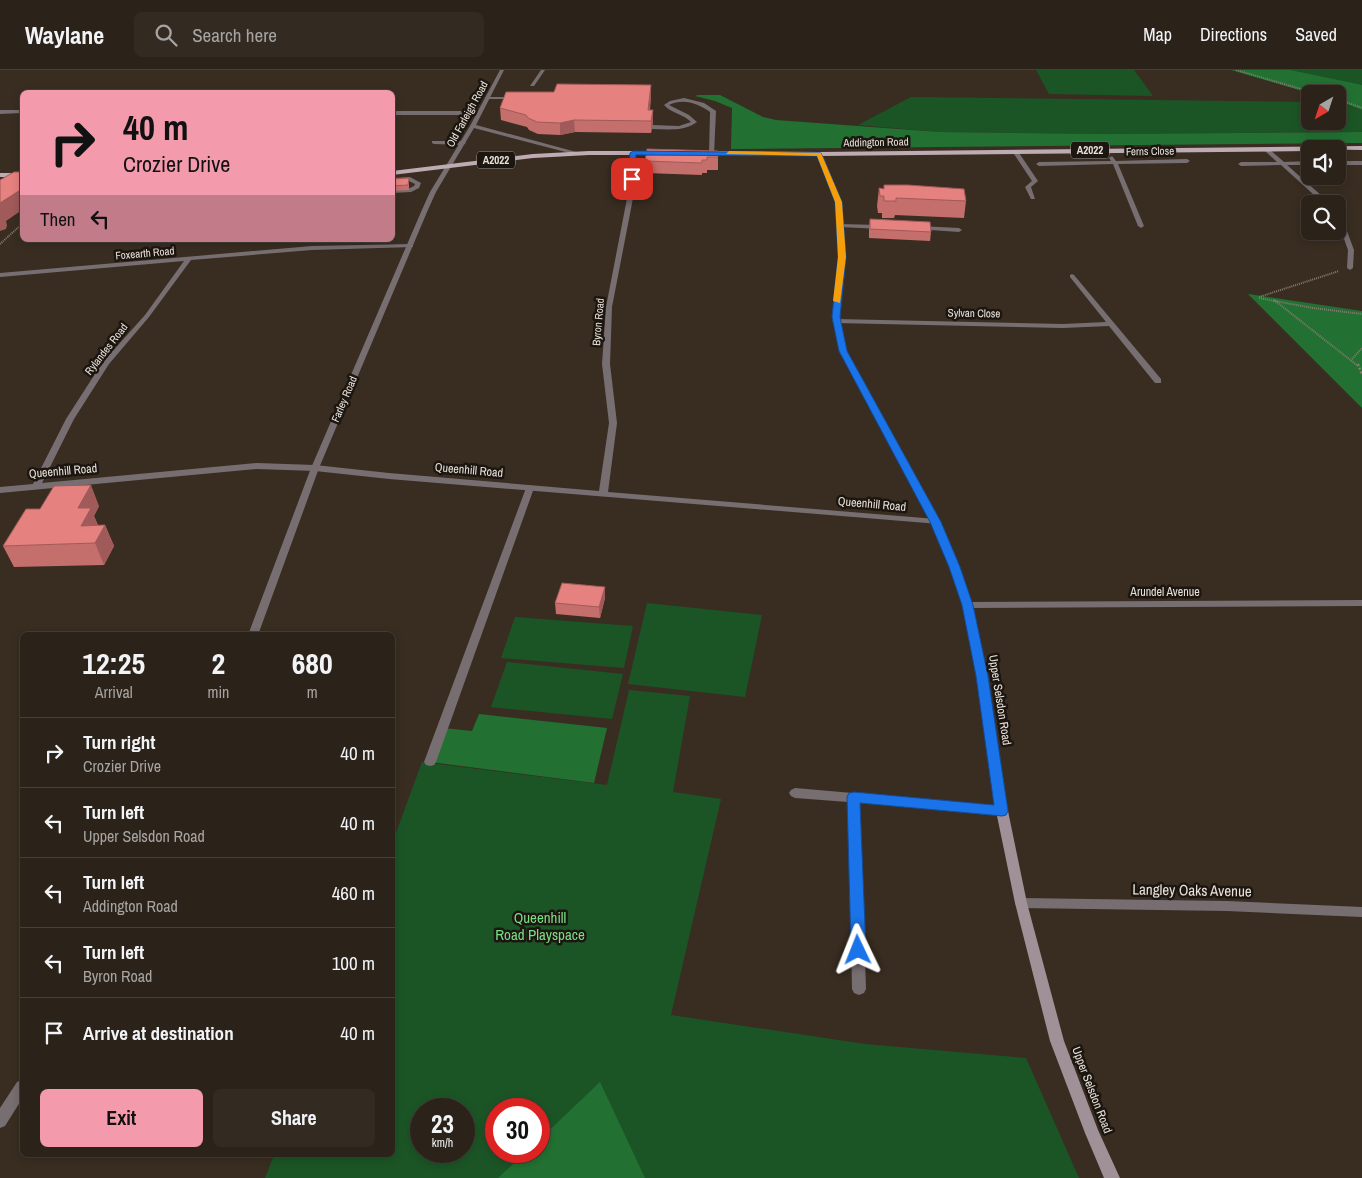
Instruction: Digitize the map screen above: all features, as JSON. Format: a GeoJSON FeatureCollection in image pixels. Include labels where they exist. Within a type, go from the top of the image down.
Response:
{"type":"FeatureCollection","features":[{"type":"Feature","properties":{"kind":"main road","name":"Addington Road"},"geometry":{"type":"LineString","coordinates":[[692,153],[819,154],[1362,148]]}},
{"type":"Feature","properties":{"kind":"main road","name":"A2022"},"geometry":{"type":"LineString","coordinates":[[395,173],[448,168],[513,158],[577,153],[673,153]]}},
{"type":"Feature","properties":{"kind":"main road","name":"Upper Selsdon Road"},"geometry":{"type":"LineString","coordinates":[[819,154],[839,202],[842,257],[836,320],[843,351],[936,522],[967,605],[982,676],[1002,811],[1020,903],[1057,1041],[1092,1134],[1112,1178]]}},
{"type":"Feature","properties":{"kind":"main road"},"geometry":{"type":"LineString","coordinates":[[0,175],[20,175]]}},
{"type":"Feature","properties":{"kind":"street","name":"Old Farleigh Road"},"geometry":{"type":"LineString","coordinates":[[448,168],[473,126],[502,70]]}},
{"type":"Feature","properties":{"kind":"street"},"geometry":{"type":"LineString","coordinates":[[532,85],[543,70]]}},
{"type":"Feature","properties":{"kind":"street"},"geometry":{"type":"LineString","coordinates":[[487,98],[522,98]]}},
{"type":"Feature","properties":{"kind":"street"},"geometry":{"type":"LineString","coordinates":[[652,127],[678,127],[690,125],[694,122],[685,114],[668,108],[666,105],[670,102],[680,100],[706,105],[713,111],[712,153]]}},
{"type":"Feature","properties":{"kind":"street"},"geometry":{"type":"LineString","coordinates":[[0,112],[20,112]]}},
{"type":"Feature","properties":{"kind":"street"},"geometry":{"type":"LineString","coordinates":[[395,113],[479,113]]}},
{"type":"Feature","properties":{"kind":"street"},"geometry":{"type":"LineString","coordinates":[[473,126],[577,153]]}},
{"type":"Feature","properties":{"kind":"street"},"geometry":{"type":"LineString","coordinates":[[434,142],[463,143]]}},
{"type":"Feature","properties":{"kind":"street"},"geometry":{"type":"LineString","coordinates":[[1266,148],[1319,195]]}},
{"type":"Feature","properties":{"kind":"street","name":"Ferns Close"},"geometry":{"type":"LineString","coordinates":[[1107,150],[1141,226]]}},
{"type":"Feature","properties":{"kind":"street"},"geometry":{"type":"LineString","coordinates":[[1015,151],[1035,181],[1028,187],[1033,198]]}},
{"type":"Feature","properties":{"kind":"street","name":"Byron Road"},"geometry":{"type":"LineString","coordinates":[[603,493],[613,423],[606,364],[608,307],[632,188],[633,153]]}},
{"type":"Feature","properties":{"kind":"street","name":"Ferns Close"},"geometry":{"type":"LineString","coordinates":[[1039,164],[1187,161]]}},
{"type":"Feature","properties":{"kind":"street"},"geometry":{"type":"LineString","coordinates":[[1241,164],[1301,163]]}},
{"type":"Feature","properties":{"kind":"street"},"geometry":{"type":"LineString","coordinates":[[1346,163],[1362,164]]}},
{"type":"Feature","properties":{"kind":"street","name":"Farley Road"},"geometry":{"type":"LineString","coordinates":[[254,632],[315,468],[433,192],[448,168]]}},
{"type":"Feature","properties":{"kind":"street"},"geometry":{"type":"LineString","coordinates":[[410,179],[420,171]]}},
{"type":"Feature","properties":{"kind":"street"},"geometry":{"type":"LineString","coordinates":[[395,180],[410,179],[417,181],[416,188],[395,192]]}},
{"type":"Feature","properties":{"kind":"street"},"geometry":{"type":"LineString","coordinates":[[840,225],[890,227]]}},
{"type":"Feature","properties":{"kind":"street"},"geometry":{"type":"LineString","coordinates":[[910,228],[959,230]]}},
{"type":"Feature","properties":{"kind":"street"},"geometry":{"type":"LineString","coordinates":[[1346,237],[1351,250],[1350,268]]}},
{"type":"Feature","properties":{"kind":"street","name":"Foxearth Road"},"geometry":{"type":"LineString","coordinates":[[0,275],[312,248],[410,246]]}},
{"type":"Feature","properties":{"kind":"street","name":"Rylandes Road"},"geometry":{"type":"LineString","coordinates":[[37,485],[70,419],[106,363],[147,316],[188,260]]}},
{"type":"Feature","properties":{"kind":"street"},"geometry":{"type":"LineString","coordinates":[[1072,276],[1158,381]]}},
{"type":"Feature","properties":{"kind":"street","name":"Sylvan Close"},"geometry":{"type":"LineString","coordinates":[[836,320],[1063,326],[1111,324]]}},
{"type":"Feature","properties":{"kind":"street","name":"Queenhill Road"},"geometry":{"type":"LineString","coordinates":[[0,490],[37,485],[257,466],[315,468],[936,522]]}},
{"type":"Feature","properties":{"kind":"street"},"geometry":{"type":"LineString","coordinates":[[430,762],[530,488]]}},
{"type":"Feature","properties":{"kind":"street","name":"Arundel Avenue"},"geometry":{"type":"LineString","coordinates":[[967,605],[1362,603]]}},
{"type":"Feature","properties":{"kind":"street"},"geometry":{"type":"LineString","coordinates":[[795,793],[1002,811]]}},
{"type":"Feature","properties":{"kind":"street"},"geometry":{"type":"LineString","coordinates":[[854,797],[859,989]]}},
{"type":"Feature","properties":{"kind":"street","name":"Langley Oaks Avenue"},"geometry":{"type":"LineString","coordinates":[[1020,903],[1226,906],[1362,912]]}},
{"type":"Feature","properties":{"kind":"street"},"geometry":{"type":"LineString","coordinates":[[0,1121],[20,1090]]}},
{"type":"Feature","properties":{"kind":"path"},"geometry":{"type":"LineString","coordinates":[[1236,70],[1301,89]]}},
{"type":"Feature","properties":{"kind":"path"},"geometry":{"type":"LineString","coordinates":[[1346,102],[1362,108]]}},
{"type":"Feature","properties":{"kind":"path"},"geometry":{"type":"LineString","coordinates":[[0,244],[20,226]]}},
{"type":"Feature","properties":{"kind":"path"},"geometry":{"type":"LineString","coordinates":[[1350,268],[1259,298],[1362,314]]}},
{"type":"Feature","properties":{"kind":"path"},"geometry":{"type":"LineString","coordinates":[[1274,300],[1357,363],[1362,375]]}},
{"type":"Feature","properties":{"kind":"path"},"geometry":{"type":"LineString","coordinates":[[1352,359],[1362,348]]}},
{"type":"Feature","properties":{"kind":"path"},"geometry":{"type":"LineString","coordinates":[[1357,363],[1362,362]]}},
{"type":"Feature","properties":{"kind":"green space"},"geometry":{"type":"Polygon","coordinates":[[[1036,70],[1134,70],[1153,96],[1049,94],[1036,70]]]}},
{"type":"Feature","properties":{"kind":"green space"},"geometry":{"type":"Polygon","coordinates":[[[1231,70],[1290,70],[1362,85],[1362,110],[1346,104],[1346,85],[1301,85],[1301,90],[1231,70]]]}},
{"type":"Feature","properties":{"kind":"green space"},"geometry":{"type":"Polygon","coordinates":[[[1241,70],[1362,70],[1362,106],[1346,98],[1346,85],[1302,85],[1241,70]]]}},
{"type":"Feature","properties":{"kind":"green space"},"geometry":{"type":"Polygon","coordinates":[[[720,95],[763,117],[776,120],[940,132],[1104,134],[1362,132],[1362,143],[1346,143],[1346,140],[1301,140],[1301,144],[731,149],[732,108],[695,96],[720,95]]]}},
{"type":"Feature","properties":{"kind":"green space"},"geometry":{"type":"Polygon","coordinates":[[[911,97],[1301,102],[1301,130],[1346,130],[1346,105],[1362,110],[1362,132],[1104,134],[940,132],[858,125],[911,97]]]}},
{"type":"Feature","properties":{"kind":"green space"},"geometry":{"type":"Polygon","coordinates":[[[1248,294],[1362,311],[1362,408],[1248,294]]]}},
{"type":"Feature","properties":{"kind":"green space"},"geometry":{"type":"Polygon","coordinates":[[[647,603],[762,615],[745,697],[628,684],[647,603]]]}},
{"type":"Feature","properties":{"kind":"green space"},"geometry":{"type":"Polygon","coordinates":[[[515,617],[633,626],[624,668],[501,658],[515,617]]]}},
{"type":"Feature","properties":{"kind":"green space"},"geometry":{"type":"Polygon","coordinates":[[[507,662],[623,674],[612,719],[491,707],[507,662]]]}},
{"type":"Feature","properties":{"kind":"green space","name":"Queenhill Road Playspace"},"geometry":{"type":"Polygon","coordinates":[[[629,690],[690,696],[673,792],[721,799],[671,1015],[865,1044],[1026,1058],[1079,1178],[265,1178],[273,1157],[395,1157],[395,836],[422,762],[607,785],[629,690]]]}},
{"type":"Feature","properties":{"kind":"green space"},"geometry":{"type":"Polygon","coordinates":[[[479,714],[607,728],[594,783],[430,762],[443,728],[472,731],[479,714]]]}},
{"type":"Feature","properties":{"kind":"green space"},"geometry":{"type":"Polygon","coordinates":[[[600,1082],[645,1178],[498,1178],[514,1163],[550,1163],[550,1130],[600,1082]]]}},
{"type":"Feature","properties":{"kind":"building"},"geometry":{"type":"Polygon","coordinates":[[[557,84],[651,85],[648,110],[653,110],[651,121],[574,120],[560,123],[537,122],[526,115],[500,108],[506,92],[554,92],[557,84]]]}},
{"type":"Feature","properties":{"kind":"building"},"geometry":{"type":"Polygon","coordinates":[[[647,149],[718,151],[718,157],[707,157],[707,160],[702,160],[702,163],[645,161],[647,149]]]}},
{"type":"Feature","properties":{"kind":"building"},"geometry":{"type":"Polygon","coordinates":[[[14,172],[20,172],[20,190],[0,203],[0,180],[14,172]]]}},
{"type":"Feature","properties":{"kind":"building"},"geometry":{"type":"Polygon","coordinates":[[[409,178],[408,185],[395,186],[395,179],[409,178]]]}},
{"type":"Feature","properties":{"kind":"building"},"geometry":{"type":"Polygon","coordinates":[[[884,185],[964,189],[966,201],[896,198],[896,201],[884,201],[884,196],[880,196],[879,188],[884,189],[884,185]]]}},
{"type":"Feature","properties":{"kind":"building"},"geometry":{"type":"Polygon","coordinates":[[[870,219],[930,222],[931,232],[870,229],[870,219]]]}},
{"type":"Feature","properties":{"kind":"building"},"geometry":{"type":"Polygon","coordinates":[[[91,485],[78,508],[91,508],[81,526],[105,525],[95,543],[3,546],[26,509],[40,509],[54,486],[91,485]]]}},
{"type":"Feature","properties":{"kind":"building"},"geometry":{"type":"Polygon","coordinates":[[[562,583],[605,587],[599,607],[555,603],[562,583]]]}},
{"type":"Feature","properties":{"kind":"slow traffic"},"geometry":{"type":"LineString","coordinates":[[729,153],[819,154],[839,202],[842,257],[837,301]]}},
{"type":"Feature","properties":{"kind":"route"},"geometry":{"type":"LineString","coordinates":[[632,179],[633,153],[819,154],[839,202],[842,257],[836,317],[843,351],[889,432],[936,522],[967,605],[982,676],[1002,811],[854,797],[858,950]]}}]}
